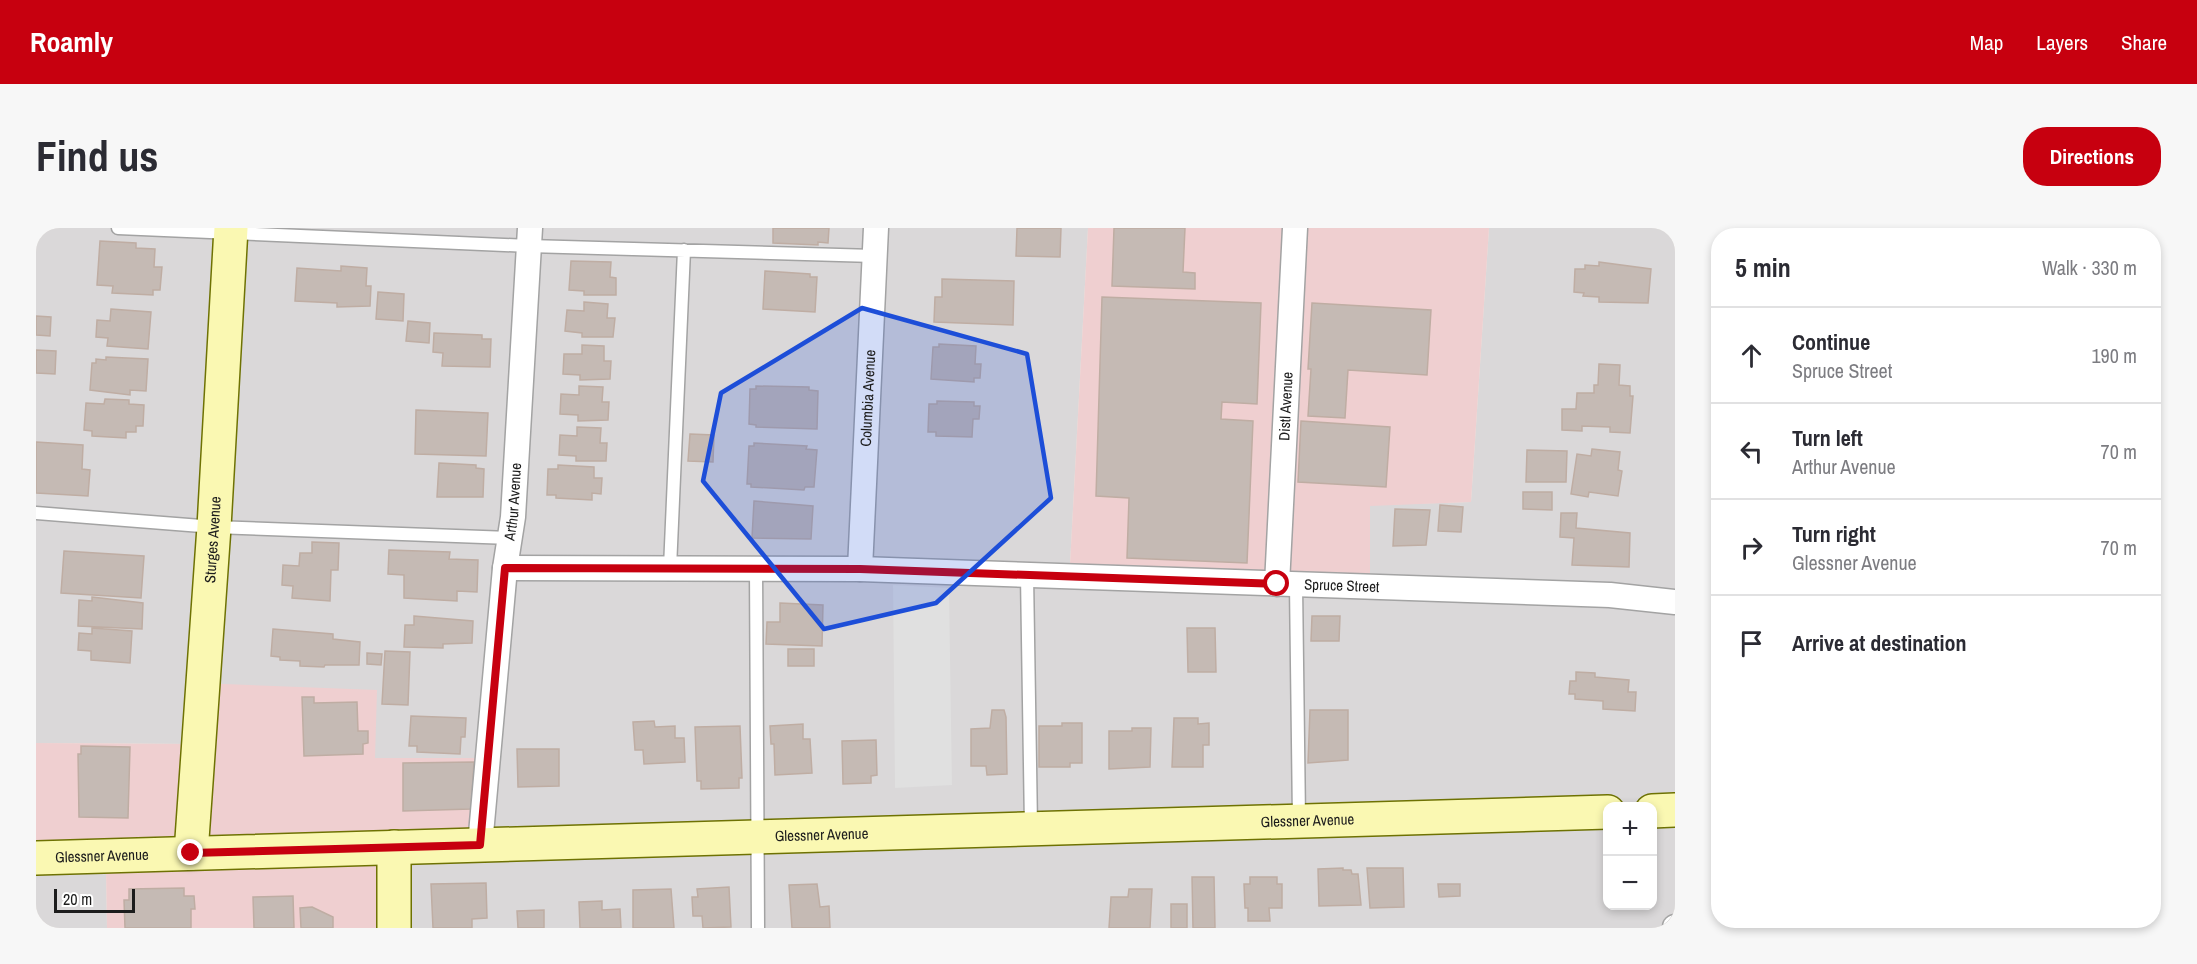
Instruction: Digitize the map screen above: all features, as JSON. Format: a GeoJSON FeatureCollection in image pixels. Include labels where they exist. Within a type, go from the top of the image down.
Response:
{"type":"FeatureCollection","features":[{"type":"Feature","properties":{"kind":"street","name":"Columbia Avenue"},"geometry":{"type":"LineString","coordinates":[[860,569],[876,228]]}},
{"type":"Feature","properties":{"kind":"street","name":"Distl Avenue"},"geometry":{"type":"LineString","coordinates":[[1287,585],[1295,228]]}},
{"type":"Feature","properties":{"kind":"street","name":"Sturges Avenue"},"geometry":{"type":"LineString","coordinates":[[191,853],[214,527],[231,230]]}},
{"type":"Feature","properties":{"kind":"street","name":"Arthur Avenue"},"geometry":{"type":"LineString","coordinates":[[480,845],[505,568],[510,537],[530,237]]}},
{"type":"Feature","properties":{"kind":"street","name":"Spruce Street"},"geometry":{"type":"LineString","coordinates":[[505,568],[860,569],[1610,595],[1675,602]]}},
{"type":"Feature","properties":{"kind":"street"},"geometry":{"type":"LineString","coordinates":[[1657,811],[1675,810]]}},
{"type":"Feature","properties":{"kind":"street","name":"Glessner Avenue"},"geometry":{"type":"LineString","coordinates":[[36,858],[1603,812]]}},
{"type":"Feature","properties":{"kind":"street"},"geometry":{"type":"LineString","coordinates":[[394,847],[394,928]]}},
{"type":"Feature","properties":{"kind":"lane"},"geometry":{"type":"LineString","coordinates":[[118,228],[530,237],[684,250],[874,256]]}},
{"type":"Feature","properties":{"kind":"lane"},"geometry":{"type":"LineString","coordinates":[[670,568],[684,250]]}},
{"type":"Feature","properties":{"kind":"lane"},"geometry":{"type":"LineString","coordinates":[[36,513],[214,527],[510,537]]}},
{"type":"Feature","properties":{"kind":"lane"},"geometry":{"type":"LineString","coordinates":[[756,568],[758,928]]}},
{"type":"Feature","properties":{"kind":"lane"},"geometry":{"type":"LineString","coordinates":[[1027,575],[1031,828]]}},
{"type":"Feature","properties":{"kind":"lane"},"geometry":{"type":"LineString","coordinates":[[1287,585],[1299,821]]}},
{"type":"Feature","properties":{"kind":"highlighted area"},"geometry":{"type":"Polygon","coordinates":[[[862,308],[1027,354],[1051,498],[936,603],[824,629],[703,481],[721,393],[862,308]]]}},
{"type":"Feature","properties":{"kind":"shaded area"},"geometry":{"type":"Polygon","coordinates":[[[36,228],[1088,228],[1069,583],[1370,595],[1370,505],[1471,502],[1489,228],[1675,228],[1675,928],[392,928],[391,853],[490,758],[375,758],[200,744],[36,743],[36,228]]]}},
{"type":"Feature","properties":{"kind":"shaded area"},"geometry":{"type":"Polygon","coordinates":[[[1088,228],[1489,228],[1471,502],[1370,506],[1370,595],[1069,583],[1088,228]]]}},
{"type":"Feature","properties":{"kind":"shaded area"},"geometry":{"type":"Polygon","coordinates":[[[893,585],[949,588],[952,785],[895,788],[893,585]]]}},
{"type":"Feature","properties":{"kind":"shaded area"},"geometry":{"type":"Polygon","coordinates":[[[198,683],[377,690],[375,758],[491,758],[480,845],[394,847],[392,928],[107,928],[106,870],[36,873],[36,743],[199,744],[198,683]]]}},
{"type":"Feature","properties":{"kind":"shaded area"},"geometry":{"type":"Polygon","coordinates":[[[106,870],[107,928],[36,928],[36,873],[106,870]]]}},
{"type":"Feature","properties":{"kind":"building"},"geometry":{"type":"Polygon","coordinates":[[[773,228],[829,228],[828,243],[818,242],[818,245],[773,243],[773,228]]]}},
{"type":"Feature","properties":{"kind":"building"},"geometry":{"type":"Polygon","coordinates":[[[1017,228],[1061,228],[1060,257],[1016,256],[1017,228]]]}},
{"type":"Feature","properties":{"kind":"building"},"geometry":{"type":"Polygon","coordinates":[[[1114,228],[1185,228],[1183,272],[1195,273],[1195,289],[1112,286],[1114,228]]]}},
{"type":"Feature","properties":{"kind":"building"},"geometry":{"type":"Polygon","coordinates":[[[100,241],[136,243],[136,248],[155,249],[154,267],[162,267],[160,290],[153,290],[153,295],[112,293],[113,286],[97,285],[100,241]]]}},
{"type":"Feature","properties":{"kind":"building"},"geometry":{"type":"Polygon","coordinates":[[[571,261],[611,262],[610,277],[616,278],[616,295],[584,295],[584,291],[569,290],[571,261]]]}},
{"type":"Feature","properties":{"kind":"building"},"geometry":{"type":"Polygon","coordinates":[[[1599,262],[1651,269],[1648,303],[1599,302],[1599,297],[1583,296],[1584,293],[1574,292],[1575,269],[1585,269],[1585,265],[1599,266],[1599,262]]]}},
{"type":"Feature","properties":{"kind":"building"},"geometry":{"type":"Polygon","coordinates":[[[341,266],[367,268],[366,286],[371,286],[370,306],[337,307],[337,303],[295,301],[297,268],[341,271],[341,266]]]}},
{"type":"Feature","properties":{"kind":"building"},"geometry":{"type":"Polygon","coordinates":[[[765,271],[810,274],[810,277],[817,277],[815,312],[763,309],[765,271]]]}},
{"type":"Feature","properties":{"kind":"building"},"geometry":{"type":"Polygon","coordinates":[[[942,279],[1014,281],[1013,325],[934,322],[935,297],[942,297],[942,279]]]}},
{"type":"Feature","properties":{"kind":"building"},"geometry":{"type":"Polygon","coordinates":[[[378,292],[404,294],[403,321],[376,319],[378,292]]]}},
{"type":"Feature","properties":{"kind":"building"},"geometry":{"type":"Polygon","coordinates":[[[1102,297],[1261,303],[1257,404],[1222,402],[1221,419],[1253,421],[1247,563],[1127,558],[1129,498],[1096,496],[1102,297]]]}},
{"type":"Feature","properties":{"kind":"building"},"geometry":{"type":"Polygon","coordinates":[[[584,302],[608,304],[607,318],[615,318],[613,337],[582,337],[582,333],[565,331],[567,310],[584,311],[584,302]]]}},
{"type":"Feature","properties":{"kind":"building"},"geometry":{"type":"Polygon","coordinates":[[[1312,303],[1431,310],[1427,375],[1348,370],[1345,418],[1308,416],[1312,303]]]}},
{"type":"Feature","properties":{"kind":"building"},"geometry":{"type":"Polygon","coordinates":[[[111,309],[151,312],[148,349],[107,346],[108,338],[96,337],[97,320],[110,321],[111,309]]]}},
{"type":"Feature","properties":{"kind":"building"},"geometry":{"type":"Polygon","coordinates":[[[36,316],[51,317],[50,336],[36,335],[36,316]]]}},
{"type":"Feature","properties":{"kind":"building"},"geometry":{"type":"Polygon","coordinates":[[[408,321],[430,323],[429,343],[406,341],[408,321]]]}},
{"type":"Feature","properties":{"kind":"building"},"geometry":{"type":"Polygon","coordinates":[[[434,333],[482,335],[482,339],[491,339],[490,367],[442,366],[443,353],[433,352],[434,333]]]}},
{"type":"Feature","properties":{"kind":"building"},"geometry":{"type":"Polygon","coordinates":[[[939,344],[976,346],[975,364],[981,364],[980,378],[974,378],[974,382],[931,379],[933,347],[939,347],[939,344]]]}},
{"type":"Feature","properties":{"kind":"building"},"geometry":{"type":"Polygon","coordinates":[[[582,345],[604,346],[604,361],[611,361],[610,379],[580,380],[580,375],[563,374],[564,354],[582,354],[582,345]]]}},
{"type":"Feature","properties":{"kind":"building"},"geometry":{"type":"Polygon","coordinates":[[[36,350],[56,351],[55,374],[36,373],[36,350]]]}},
{"type":"Feature","properties":{"kind":"building"},"geometry":{"type":"Polygon","coordinates":[[[106,357],[148,359],[146,391],[130,390],[130,395],[90,390],[92,363],[96,363],[96,359],[106,360],[106,357]]]}},
{"type":"Feature","properties":{"kind":"building"},"geometry":{"type":"Polygon","coordinates":[[[1599,364],[1620,365],[1619,385],[1630,386],[1630,396],[1633,396],[1630,433],[1610,432],[1610,427],[1582,426],[1582,431],[1562,430],[1562,409],[1576,409],[1577,393],[1594,393],[1594,385],[1598,385],[1599,364]]]}},
{"type":"Feature","properties":{"kind":"building"},"geometry":{"type":"Polygon","coordinates":[[[579,386],[603,387],[602,402],[609,402],[608,420],[578,421],[578,415],[560,414],[561,394],[579,395],[579,386]]]}},
{"type":"Feature","properties":{"kind":"building"},"geometry":{"type":"Polygon","coordinates":[[[756,386],[809,387],[809,390],[818,391],[817,429],[756,427],[756,425],[749,424],[750,389],[756,389],[756,386]]]}},
{"type":"Feature","properties":{"kind":"building"},"geometry":{"type":"Polygon","coordinates":[[[105,399],[129,400],[129,404],[144,405],[143,426],[136,426],[136,432],[126,432],[126,438],[92,436],[92,431],[84,430],[86,403],[104,404],[105,399]]]}},
{"type":"Feature","properties":{"kind":"building"},"geometry":{"type":"Polygon","coordinates":[[[937,401],[974,402],[974,406],[980,406],[979,419],[973,419],[972,437],[936,436],[936,432],[928,432],[929,404],[937,404],[937,401]]]}},
{"type":"Feature","properties":{"kind":"building"},"geometry":{"type":"Polygon","coordinates":[[[416,410],[488,413],[486,456],[415,454],[416,410]]]}},
{"type":"Feature","properties":{"kind":"building"},"geometry":{"type":"Polygon","coordinates":[[[1301,421],[1390,427],[1386,487],[1298,482],[1301,421]]]}},
{"type":"Feature","properties":{"kind":"building"},"geometry":{"type":"Polygon","coordinates":[[[577,427],[601,428],[600,443],[607,443],[606,461],[576,461],[576,456],[559,455],[560,435],[577,436],[577,427]]]}},
{"type":"Feature","properties":{"kind":"building"},"geometry":{"type":"Polygon","coordinates":[[[690,434],[714,435],[713,462],[688,461],[690,434]]]}},
{"type":"Feature","properties":{"kind":"building"},"geometry":{"type":"Polygon","coordinates":[[[36,442],[83,445],[82,469],[90,470],[88,496],[36,493],[36,442]]]}},
{"type":"Feature","properties":{"kind":"building"},"geometry":{"type":"Polygon","coordinates":[[[754,443],[807,446],[806,449],[817,450],[814,487],[805,487],[804,490],[751,487],[751,484],[747,484],[749,446],[754,446],[754,443]]]}},
{"type":"Feature","properties":{"kind":"building"},"geometry":{"type":"Polygon","coordinates":[[[1592,449],[1620,452],[1618,470],[1622,471],[1618,496],[1589,492],[1588,497],[1571,494],[1577,454],[1591,456],[1592,449]]]}},
{"type":"Feature","properties":{"kind":"building"},"geometry":{"type":"Polygon","coordinates":[[[1527,450],[1567,451],[1566,482],[1526,482],[1527,450]]]}},
{"type":"Feature","properties":{"kind":"building"},"geometry":{"type":"Polygon","coordinates":[[[439,463],[476,465],[476,468],[484,469],[483,497],[437,497],[439,463]]]}},
{"type":"Feature","properties":{"kind":"building"},"geometry":{"type":"Polygon","coordinates":[[[558,465],[594,467],[594,478],[602,478],[601,494],[592,493],[592,500],[556,498],[556,495],[547,495],[548,469],[558,469],[558,465]]]}},
{"type":"Feature","properties":{"kind":"building"},"geometry":{"type":"Polygon","coordinates":[[[1523,492],[1552,492],[1552,510],[1523,509],[1523,492]]]}},
{"type":"Feature","properties":{"kind":"building"},"geometry":{"type":"Polygon","coordinates":[[[754,501],[813,506],[811,539],[752,538],[754,501]]]}},
{"type":"Feature","properties":{"kind":"building"},"geometry":{"type":"Polygon","coordinates":[[[1440,505],[1463,507],[1461,532],[1438,531],[1440,505]]]}},
{"type":"Feature","properties":{"kind":"building"},"geometry":{"type":"Polygon","coordinates":[[[1395,509],[1430,510],[1426,545],[1393,546],[1395,509]]]}},
{"type":"Feature","properties":{"kind":"building"},"geometry":{"type":"Polygon","coordinates":[[[1561,513],[1577,513],[1576,528],[1630,533],[1629,567],[1572,565],[1574,538],[1560,537],[1561,513]]]}},
{"type":"Feature","properties":{"kind":"building"},"geometry":{"type":"Polygon","coordinates":[[[312,542],[339,543],[338,570],[331,570],[330,601],[292,598],[293,586],[282,585],[283,565],[299,566],[300,553],[312,553],[312,542]]]}},
{"type":"Feature","properties":{"kind":"building"},"geometry":{"type":"Polygon","coordinates":[[[389,550],[450,552],[449,559],[478,560],[477,592],[457,591],[457,601],[404,598],[404,575],[388,574],[389,550]]]}},
{"type":"Feature","properties":{"kind":"building"},"geometry":{"type":"Polygon","coordinates":[[[64,551],[144,556],[141,598],[61,593],[64,551]]]}},
{"type":"Feature","properties":{"kind":"building"},"geometry":{"type":"Polygon","coordinates":[[[92,597],[143,603],[142,629],[78,626],[79,600],[92,601],[92,597]]]}},
{"type":"Feature","properties":{"kind":"building"},"geometry":{"type":"Polygon","coordinates":[[[780,603],[823,605],[822,646],[766,644],[767,622],[780,622],[780,603]]]}},
{"type":"Feature","properties":{"kind":"building"},"geometry":{"type":"Polygon","coordinates":[[[414,616],[473,621],[472,643],[443,644],[443,648],[404,647],[405,625],[414,625],[414,616]]]}},
{"type":"Feature","properties":{"kind":"building"},"geometry":{"type":"Polygon","coordinates":[[[1312,616],[1340,616],[1339,641],[1311,641],[1312,616]]]}},
{"type":"Feature","properties":{"kind":"building"},"geometry":{"type":"Polygon","coordinates":[[[92,628],[132,631],[130,663],[91,660],[91,651],[78,650],[79,633],[92,634],[92,628]]]}},
{"type":"Feature","properties":{"kind":"building"},"geometry":{"type":"Polygon","coordinates":[[[1187,628],[1215,628],[1216,672],[1188,672],[1187,628]]]}},
{"type":"Feature","properties":{"kind":"building"},"geometry":{"type":"Polygon","coordinates":[[[273,629],[333,634],[333,639],[360,642],[359,665],[300,666],[300,661],[280,660],[280,657],[271,656],[273,629]]]}},
{"type":"Feature","properties":{"kind":"building"},"geometry":{"type":"Polygon","coordinates":[[[788,649],[814,649],[814,666],[788,666],[788,649]]]}},
{"type":"Feature","properties":{"kind":"building"},"geometry":{"type":"Polygon","coordinates":[[[385,651],[410,652],[408,705],[382,704],[385,651]]]}},
{"type":"Feature","properties":{"kind":"building"},"geometry":{"type":"Polygon","coordinates":[[[367,653],[382,654],[381,665],[367,664],[367,653]]]}},
{"type":"Feature","properties":{"kind":"building"},"geometry":{"type":"Polygon","coordinates":[[[1576,672],[1595,673],[1595,677],[1629,680],[1628,692],[1636,692],[1635,711],[1603,709],[1603,701],[1575,699],[1575,694],[1569,694],[1570,681],[1576,681],[1576,672]]]}},
{"type":"Feature","properties":{"kind":"building"},"geometry":{"type":"Polygon","coordinates":[[[302,697],[314,697],[314,703],[357,702],[358,731],[368,731],[368,743],[363,744],[363,754],[304,756],[302,697]]]}},
{"type":"Feature","properties":{"kind":"building"},"geometry":{"type":"Polygon","coordinates":[[[992,710],[1004,710],[1006,717],[1007,774],[987,775],[986,766],[971,766],[971,729],[990,728],[992,710]]]}},
{"type":"Feature","properties":{"kind":"building"},"geometry":{"type":"Polygon","coordinates":[[[1310,710],[1348,710],[1348,760],[1308,763],[1310,710]]]}},
{"type":"Feature","properties":{"kind":"building"},"geometry":{"type":"Polygon","coordinates":[[[411,716],[466,718],[465,737],[461,737],[460,754],[417,752],[417,746],[409,746],[411,716]]]}},
{"type":"Feature","properties":{"kind":"building"},"geometry":{"type":"Polygon","coordinates":[[[1174,718],[1198,718],[1198,724],[1209,723],[1209,745],[1203,745],[1203,767],[1172,767],[1174,718]]]}},
{"type":"Feature","properties":{"kind":"building"},"geometry":{"type":"Polygon","coordinates":[[[654,721],[655,727],[675,726],[675,738],[684,738],[685,762],[644,764],[643,750],[635,750],[633,722],[654,721]]]}},
{"type":"Feature","properties":{"kind":"building"},"geometry":{"type":"Polygon","coordinates":[[[1062,723],[1082,723],[1082,763],[1070,763],[1070,767],[1039,767],[1039,726],[1062,726],[1062,723]]]}},
{"type":"Feature","properties":{"kind":"building"},"geometry":{"type":"Polygon","coordinates":[[[803,724],[803,739],[810,739],[812,773],[775,775],[774,744],[771,744],[770,726],[803,724]]]}},
{"type":"Feature","properties":{"kind":"building"},"geometry":{"type":"Polygon","coordinates":[[[740,726],[742,778],[739,778],[739,788],[701,789],[701,781],[697,781],[695,727],[740,726]]]}},
{"type":"Feature","properties":{"kind":"building"},"geometry":{"type":"Polygon","coordinates":[[[1132,728],[1151,728],[1150,767],[1109,769],[1109,731],[1132,731],[1132,728]]]}},
{"type":"Feature","properties":{"kind":"building"},"geometry":{"type":"Polygon","coordinates":[[[876,740],[877,775],[871,776],[871,783],[843,784],[842,741],[876,740]]]}},
{"type":"Feature","properties":{"kind":"building"},"geometry":{"type":"Polygon","coordinates":[[[81,746],[130,747],[128,818],[79,817],[78,754],[81,754],[81,746]]]}},
{"type":"Feature","properties":{"kind":"building"},"geometry":{"type":"Polygon","coordinates":[[[517,749],[559,749],[559,786],[518,787],[517,749]]]}},
{"type":"Feature","properties":{"kind":"building"},"geometry":{"type":"Polygon","coordinates":[[[474,762],[471,809],[403,811],[403,763],[474,762]]]}},
{"type":"Feature","properties":{"kind":"building"},"geometry":{"type":"Polygon","coordinates":[[[1343,868],[1343,870],[1351,870],[1352,874],[1358,874],[1361,905],[1319,906],[1318,869],[1343,868]]]}},
{"type":"Feature","properties":{"kind":"building"},"geometry":{"type":"Polygon","coordinates":[[[1367,868],[1403,868],[1404,907],[1370,908],[1367,868]]]}},
{"type":"Feature","properties":{"kind":"building"},"geometry":{"type":"Polygon","coordinates":[[[1192,877],[1214,877],[1215,928],[1193,928],[1192,877]]]}},
{"type":"Feature","properties":{"kind":"building"},"geometry":{"type":"Polygon","coordinates":[[[1250,877],[1277,877],[1277,884],[1282,884],[1282,908],[1269,908],[1270,921],[1248,921],[1244,884],[1250,884],[1250,877]]]}},
{"type":"Feature","properties":{"kind":"building"},"geometry":{"type":"Polygon","coordinates":[[[486,883],[487,918],[472,919],[472,928],[433,928],[431,884],[486,883]]]}},
{"type":"Feature","properties":{"kind":"building"},"geometry":{"type":"Polygon","coordinates":[[[817,884],[820,907],[829,906],[830,928],[792,928],[789,885],[817,884]]]}},
{"type":"Feature","properties":{"kind":"building"},"geometry":{"type":"Polygon","coordinates":[[[1438,884],[1460,884],[1460,896],[1439,897],[1438,884]]]}},
{"type":"Feature","properties":{"kind":"building"},"geometry":{"type":"Polygon","coordinates":[[[729,887],[731,927],[703,928],[702,916],[693,916],[692,897],[698,897],[697,889],[729,887]]]}},
{"type":"Feature","properties":{"kind":"building"},"geometry":{"type":"Polygon","coordinates":[[[184,888],[184,896],[194,896],[195,909],[191,909],[191,928],[125,928],[124,900],[129,900],[129,889],[184,888]]]}},
{"type":"Feature","properties":{"kind":"building"},"geometry":{"type":"Polygon","coordinates":[[[671,889],[674,928],[633,928],[633,890],[671,889]]]}},
{"type":"Feature","properties":{"kind":"building"},"geometry":{"type":"Polygon","coordinates":[[[1129,889],[1152,889],[1150,928],[1109,928],[1111,897],[1128,897],[1129,889]]]}},
{"type":"Feature","properties":{"kind":"building"},"geometry":{"type":"Polygon","coordinates":[[[293,896],[294,928],[254,928],[253,897],[293,896]]]}},
{"type":"Feature","properties":{"kind":"building"},"geometry":{"type":"Polygon","coordinates":[[[602,901],[602,910],[620,909],[621,928],[580,928],[579,902],[602,901]]]}},
{"type":"Feature","properties":{"kind":"building"},"geometry":{"type":"Polygon","coordinates":[[[1171,904],[1187,904],[1187,928],[1171,928],[1171,904]]]}},
{"type":"Feature","properties":{"kind":"building"},"geometry":{"type":"Polygon","coordinates":[[[312,907],[333,917],[333,928],[301,928],[300,908],[312,907]]]}},
{"type":"Feature","properties":{"kind":"building"},"geometry":{"type":"Polygon","coordinates":[[[544,910],[544,928],[518,928],[517,911],[544,910]]]}},
{"type":"Feature","properties":{"kind":"route"},"geometry":{"type":"LineString","coordinates":[[191,853],[480,845],[505,568],[860,569],[1277,584]]}}]}
